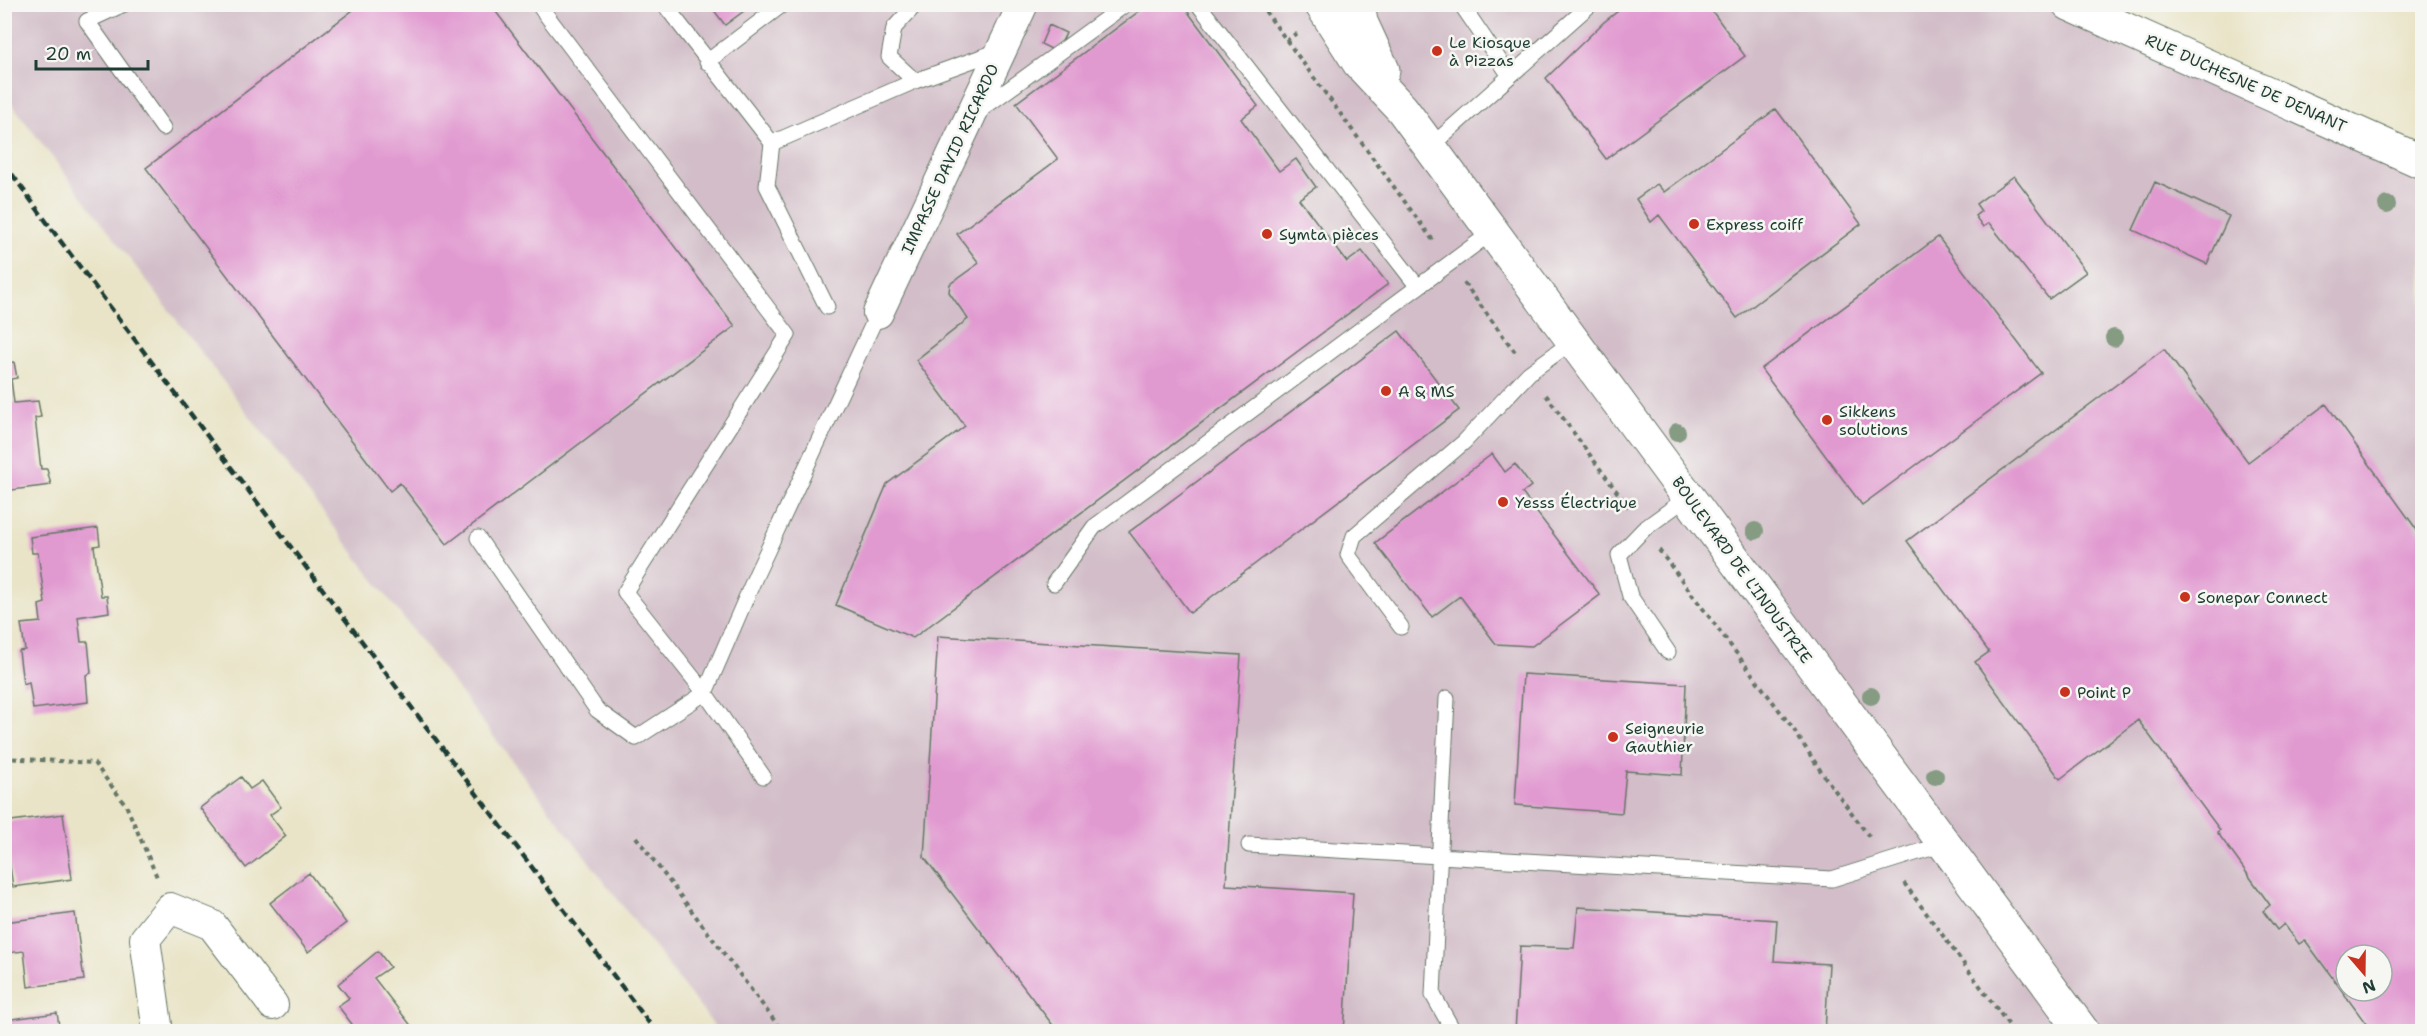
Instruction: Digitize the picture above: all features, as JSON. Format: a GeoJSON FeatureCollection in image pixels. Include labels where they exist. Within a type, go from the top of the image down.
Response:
{"type":"FeatureCollection","features":[{"type":"Feature","properties":{"kind":"main road","name":"BOULEVARD DE L'INDUSTRIE"},"geometry":{"type":"LineString","coordinates":[[1321,4],[1359,63],[1402,109],[2083,1032]]}},
{"type":"Feature","properties":{"kind":"main road","name":"BOULEVARD DE L'INDUSTRIE"},"geometry":{"type":"LineString","coordinates":[[1358,4],[1361,22],[1402,109]]}},
{"type":"Feature","properties":{"kind":"main road","name":"RUE DUCHESNE DE DENANT"},"geometry":{"type":"LineString","coordinates":[[2069,4],[2422,162]]}},
{"type":"Feature","properties":{"kind":"street","name":"IMPASSE DAVID RICARDO"},"geometry":{"type":"LineString","coordinates":[[878,313],[1023,4]]}},
{"type":"Feature","properties":{"kind":"street"},"geometry":{"type":"LineString","coordinates":[[158,1032],[146,939],[170,908],[212,925],[273,1005]]}},
{"type":"Feature","properties":{"kind":"lane"},"geometry":{"type":"LineString","coordinates":[[124,4],[87,21],[163,128]]}},
{"type":"Feature","properties":{"kind":"lane"},"geometry":{"type":"LineString","coordinates":[[538,4],[788,334],[625,591],[705,693],[763,776]]}},
{"type":"Feature","properties":{"kind":"lane"},"geometry":{"type":"LineString","coordinates":[[664,4],[772,143],[767,186],[827,307]]}},
{"type":"Feature","properties":{"kind":"lane"},"geometry":{"type":"LineString","coordinates":[[707,62],[783,4]]}},
{"type":"Feature","properties":{"kind":"lane"},"geometry":{"type":"LineString","coordinates":[[915,81],[889,57],[894,28],[916,4]]}},
{"type":"Feature","properties":{"kind":"lane"},"geometry":{"type":"LineString","coordinates":[[969,118],[1126,4]]}},
{"type":"Feature","properties":{"kind":"lane"},"geometry":{"type":"LineString","coordinates":[[1198,4],[1418,286]]}},
{"type":"Feature","properties":{"kind":"lane"},"geometry":{"type":"LineString","coordinates":[[1461,4],[1510,76]]}},
{"type":"Feature","properties":{"kind":"lane"},"geometry":{"type":"LineString","coordinates":[[1430,147],[1591,4]]}},
{"type":"Feature","properties":{"kind":"lane"},"geometry":{"type":"LineString","coordinates":[[772,143],[915,81],[1002,50]]}},
{"type":"Feature","properties":{"kind":"lane"},"geometry":{"type":"LineString","coordinates":[[1054,583],[1094,527],[1492,232]]}},
{"type":"Feature","properties":{"kind":"lane"},"geometry":{"type":"LineString","coordinates":[[478,538],[597,710],[636,738],[705,693],[756,575],[878,313]]}},
{"type":"Feature","properties":{"kind":"lane"},"geometry":{"type":"LineString","coordinates":[[1401,627],[1348,555],[1354,536],[1464,442],[1529,373],[1573,341]]}},
{"type":"Feature","properties":{"kind":"lane"},"geometry":{"type":"LineString","coordinates":[[1668,652],[1630,596],[1619,555],[1644,530],[1688,497]]}},
{"type":"Feature","properties":{"kind":"lane"},"geometry":{"type":"LineString","coordinates":[[1447,698],[1433,995],[1450,1025]]}},
{"type":"Feature","properties":{"kind":"lane"},"geometry":{"type":"LineString","coordinates":[[1249,845],[1832,879],[1944,844]]}},
{"type":"Feature","properties":{"kind":"path"},"geometry":{"type":"LineString","coordinates":[[4,758],[94,763],[126,805],[170,908]]}},
{"type":"Feature","properties":{"kind":"path"},"geometry":{"type":"LineString","coordinates":[[636,837],[783,1032]]}},
{"type":"Feature","properties":{"kind":"shaded area"},"geometry":{"type":"Polygon","coordinates":[[[5,4],[2037,5],[2221,77],[2422,171],[2422,1031],[718,1031],[5,95],[5,4]]]}},
{"type":"Feature","properties":{"kind":"building"},"geometry":{"type":"Polygon","coordinates":[[[361,4],[490,4],[735,326],[447,544],[400,483],[390,491],[146,168],[361,4]]]}},
{"type":"Feature","properties":{"kind":"building"},"geometry":{"type":"Polygon","coordinates":[[[1149,4],[1182,4],[1258,106],[1241,119],[1279,171],[1296,159],[1316,187],[1299,199],[1347,262],[1362,251],[1388,284],[913,638],[836,605],[887,484],[965,426],[916,360],[968,319],[949,292],[950,284],[979,263],[957,234],[1058,159],[1016,103],[1149,4]]]}},
{"type":"Feature","properties":{"kind":"building"},"geometry":{"type":"Polygon","coordinates":[[[1627,4],[1707,4],[1745,56],[1606,159],[1546,78],[1604,22],[1627,4]]]}},
{"type":"Feature","properties":{"kind":"building"},"geometry":{"type":"Polygon","coordinates":[[[710,5],[752,5],[725,25],[710,5]]]}},
{"type":"Feature","properties":{"kind":"building"},"geometry":{"type":"Polygon","coordinates":[[[1049,25],[1066,33],[1057,52],[1041,44],[1049,25]]]}},
{"type":"Feature","properties":{"kind":"building"},"geometry":{"type":"Polygon","coordinates":[[[1776,109],[1861,224],[1737,318],[1659,215],[1651,222],[1636,199],[1657,184],[1664,192],[1776,109]]]}},
{"type":"Feature","properties":{"kind":"building"},"geometry":{"type":"Polygon","coordinates":[[[2014,176],[2086,272],[2049,299],[1989,223],[1983,227],[1975,216],[1981,211],[1976,204],[2014,176]]]}},
{"type":"Feature","properties":{"kind":"building"},"geometry":{"type":"Polygon","coordinates":[[[2155,182],[2229,216],[2207,264],[2133,230],[2155,182]]]}},
{"type":"Feature","properties":{"kind":"building"},"geometry":{"type":"Polygon","coordinates":[[[1938,237],[2041,373],[1862,505],[1761,369],[1938,237]]]}},
{"type":"Feature","properties":{"kind":"building"},"geometry":{"type":"Polygon","coordinates":[[[1399,331],[1459,410],[1190,613],[1129,532],[1399,331]]]}},
{"type":"Feature","properties":{"kind":"building","name":"Sonepar Connect"},"geometry":{"type":"Polygon","coordinates":[[[2164,349],[2248,462],[2326,404],[2422,537],[2422,1029],[2419,1032],[2372,1032],[2351,1003],[2394,1003],[2394,943],[2334,943],[2334,980],[2305,940],[2299,944],[2284,924],[2277,930],[2263,911],[2270,905],[2217,832],[2220,830],[2138,720],[2060,779],[1975,662],[1989,652],[1907,541],[2164,349]]]}},
{"type":"Feature","properties":{"kind":"building"},"geometry":{"type":"Polygon","coordinates":[[[14,362],[17,378],[11,379],[14,403],[38,401],[41,417],[35,418],[41,469],[47,469],[51,485],[4,491],[4,363],[14,362]]]}},
{"type":"Feature","properties":{"kind":"building"},"geometry":{"type":"Polygon","coordinates":[[[1492,454],[1505,472],[1515,464],[1531,486],[1522,493],[1600,595],[1532,646],[1496,644],[1460,596],[1432,617],[1375,543],[1492,454]]]}},
{"type":"Feature","properties":{"kind":"building"},"geometry":{"type":"Polygon","coordinates":[[[98,528],[100,545],[94,546],[101,596],[107,596],[109,612],[78,617],[81,642],[88,642],[91,673],[86,675],[88,702],[33,709],[29,682],[23,684],[19,651],[25,650],[21,624],[41,622],[39,605],[45,603],[38,553],[32,553],[30,537],[98,528]]]}},
{"type":"Feature","properties":{"kind":"building"},"geometry":{"type":"Polygon","coordinates":[[[938,636],[1241,655],[1226,885],[1353,893],[1344,1032],[1058,1032],[924,857],[938,636]]]}},
{"type":"Feature","properties":{"kind":"building"},"geometry":{"type":"Polygon","coordinates":[[[1523,674],[1686,684],[1682,775],[1626,771],[1622,813],[1515,805],[1523,674]]]}},
{"type":"Feature","properties":{"kind":"building"},"geometry":{"type":"Polygon","coordinates":[[[241,777],[250,789],[262,781],[281,807],[270,815],[286,836],[246,868],[200,808],[241,777]]]}},
{"type":"Feature","properties":{"kind":"building"},"geometry":{"type":"Polygon","coordinates":[[[63,814],[72,879],[13,887],[9,859],[4,860],[4,822],[63,814]]]}},
{"type":"Feature","properties":{"kind":"building"},"geometry":{"type":"Polygon","coordinates":[[[309,873],[346,923],[308,952],[270,903],[309,873]]]}},
{"type":"Feature","properties":{"kind":"building"},"geometry":{"type":"Polygon","coordinates":[[[1578,907],[1777,920],[1774,961],[1829,964],[1825,1032],[1515,1032],[1520,946],[1574,948],[1578,907]]]}},
{"type":"Feature","properties":{"kind":"building"},"geometry":{"type":"Polygon","coordinates":[[[75,913],[84,980],[28,987],[24,951],[7,953],[4,922],[75,913]]]}},
{"type":"Feature","properties":{"kind":"building"},"geometry":{"type":"Polygon","coordinates":[[[378,951],[390,967],[374,978],[416,1032],[358,1032],[338,1006],[349,998],[338,984],[378,951]]]}},
{"type":"Feature","properties":{"kind":"building"},"geometry":{"type":"Polygon","coordinates":[[[57,1013],[60,1032],[4,1032],[4,1020],[57,1013]]]}},
{"type":"Feature","properties":{"kind":"railway"},"geometry":{"type":"LineString","coordinates":[[4,163],[656,1032]]}},
{"type":"Feature","properties":{"kind":"place","name":"Le Kiosque à Pizzas"},"geometry":{"type":"Point","coordinates":[1437,51]}},
{"type":"Feature","properties":{"kind":"place","name":"Express coiff"},"geometry":{"type":"Point","coordinates":[1694,224]}},
{"type":"Feature","properties":{"kind":"place","name":"Symta pièces"},"geometry":{"type":"Point","coordinates":[1267,234]}},
{"type":"Feature","properties":{"kind":"place","name":"A & MS"},"geometry":{"type":"Point","coordinates":[1386,391]}},
{"type":"Feature","properties":{"kind":"place","name":"Sikkens solutions"},"geometry":{"type":"Point","coordinates":[1827,420]}},
{"type":"Feature","properties":{"kind":"place","name":"Yesss Électrique"},"geometry":{"type":"Point","coordinates":[1503,502]}},
{"type":"Feature","properties":{"kind":"place","name":"Sonepar Connect"},"geometry":{"type":"Point","coordinates":[2185,597]}},
{"type":"Feature","properties":{"kind":"place","name":"Point P"},"geometry":{"type":"Point","coordinates":[2065,692]}},
{"type":"Feature","properties":{"kind":"place","name":"Seigneurie Gauthier"},"geometry":{"type":"Point","coordinates":[1613,737]}}]}
